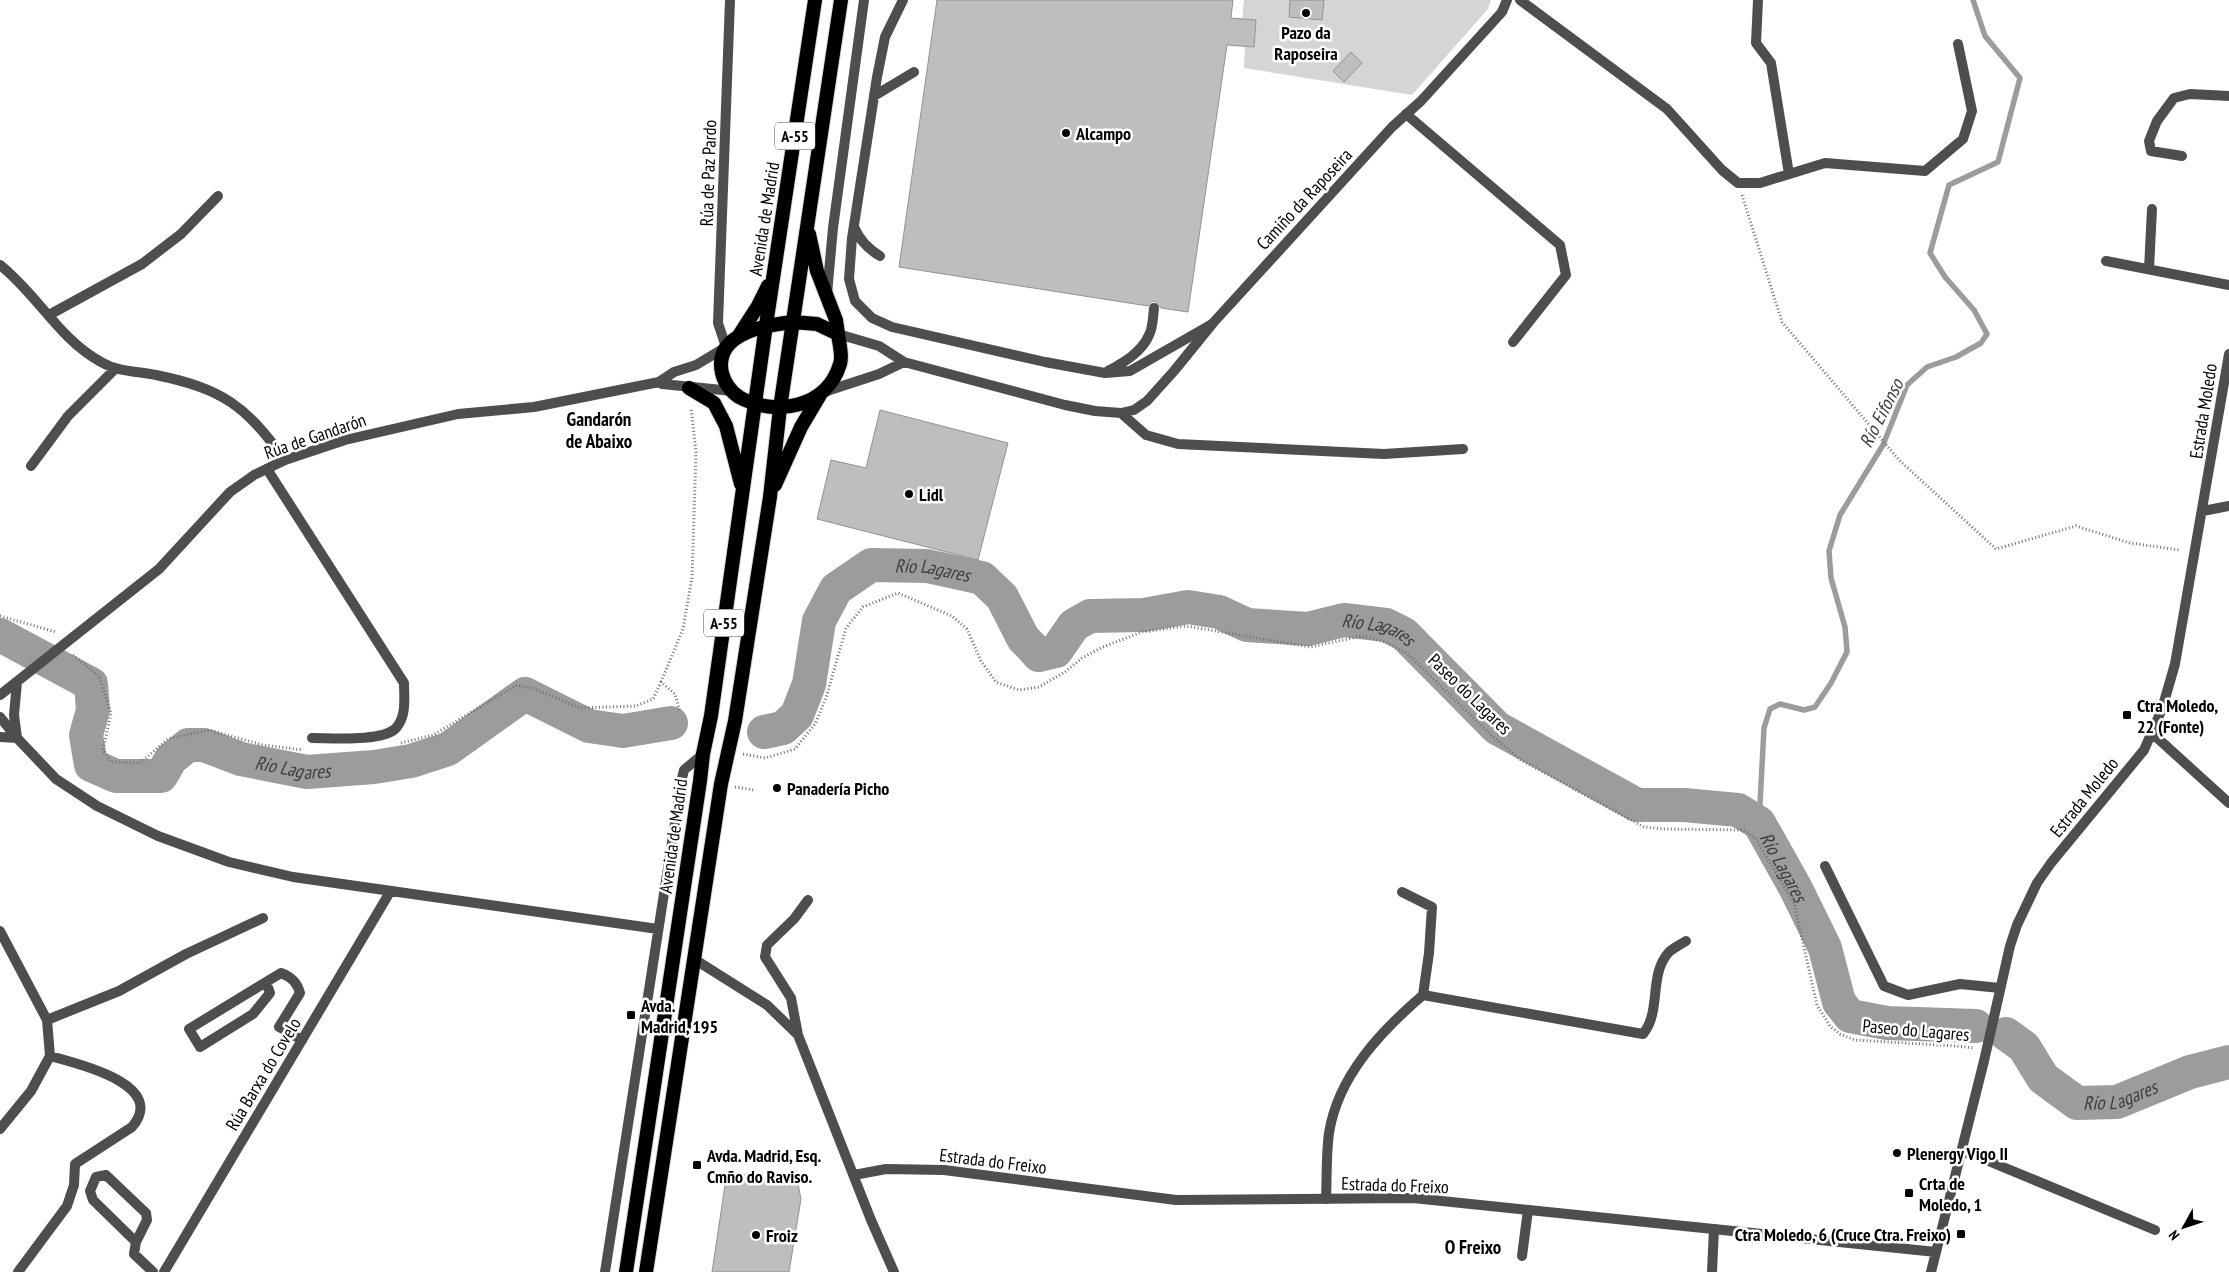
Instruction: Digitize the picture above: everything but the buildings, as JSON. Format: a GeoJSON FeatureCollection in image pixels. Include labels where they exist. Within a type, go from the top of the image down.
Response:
{"type":"FeatureCollection","features":[{"type":"Feature","properties":{"kind":"highway","name":"Avenida de Madrid"},"geometry":{"type":"LineString","coordinates":[[766,325],[816,0]]}},
{"type":"Feature","properties":{"kind":"highway","name":"A-55"},"geometry":{"type":"LineString","coordinates":[[646,1272],[721,784],[729,752],[770,497],[780,408],[841,0]]}},
{"type":"Feature","properties":{"kind":"highway"},"geometry":{"type":"LineString","coordinates":[[770,497],[801,427],[841,363],[836,320],[818,271],[807,227]]}},
{"type":"Feature","properties":{"kind":"highway"},"geometry":{"type":"LineString","coordinates":[[738,338],[758,306],[774,272]]}},
{"type":"Feature","properties":{"kind":"highway"},"geometry":{"type":"LineString","coordinates":[[726,426],[727,391],[721,372],[726,347],[738,338],[766,325],[793,322],[817,324],[838,334]]}},
{"type":"Feature","properties":{"kind":"highway","name":"A-55"},"geometry":{"type":"LineString","coordinates":[[755,404],[766,325]]}},
{"type":"Feature","properties":{"kind":"highway"},"geometry":{"type":"LineString","coordinates":[[689,388],[714,403],[726,426],[743,492]]}},
{"type":"Feature","properties":{"kind":"highway"},"geometry":{"type":"LineString","coordinates":[[727,391],[755,404],[780,408],[796,407],[821,393]]}},
{"type":"Feature","properties":{"kind":"highway","name":"Avenida de Madrid"},"geometry":{"type":"LineString","coordinates":[[626,1272],[703,754],[711,716],[755,404]]}},
{"type":"Feature","properties":{"kind":"street","name":"Rúa de Paz Pardo"},"geometry":{"type":"LineString","coordinates":[[726,347],[718,324],[730,0]]}},
{"type":"Feature","properties":{"kind":"street"},"geometry":{"type":"LineString","coordinates":[[827,298],[832,263],[833,228],[864,0]]}},
{"type":"Feature","properties":{"kind":"street"},"geometry":{"type":"LineString","coordinates":[[903,0],[885,37],[854,226],[849,279],[856,301],[872,318],[892,327],[1045,362],[1105,373],[1130,371],[1213,323]]}},
{"type":"Feature","properties":{"kind":"street","name":"Camiño da Raposeira"},"geometry":{"type":"LineString","coordinates":[[838,334],[879,346],[904,362],[1065,405],[1095,411],[1120,413],[1134,410],[1147,401],[1310,214],[1392,127],[1421,101],[1502,12],[1507,0]]}},
{"type":"Feature","properties":{"kind":"street"},"geometry":{"type":"LineString","coordinates":[[1520,0],[1667,109],[1722,170],[1738,183],[1760,183],[1825,163],[1925,171],[1963,138],[1972,111],[1958,44]]}},
{"type":"Feature","properties":{"kind":"street"},"geometry":{"type":"LineString","coordinates":[[1758,0],[1756,43],[1771,63],[1789,174]]}},
{"type":"Feature","properties":{"kind":"street"},"geometry":{"type":"LineString","coordinates":[[874,96],[914,72]]}},
{"type":"Feature","properties":{"kind":"street"},"geometry":{"type":"LineString","coordinates":[[2182,156],[2150,151],[2149,142],[2157,121],[2174,98],[2190,94],[2229,96]]}},
{"type":"Feature","properties":{"kind":"street"},"geometry":{"type":"LineString","coordinates":[[1406,114],[1560,245],[1566,275],[1513,342]]}},
{"type":"Feature","properties":{"kind":"street"},"geometry":{"type":"LineString","coordinates":[[49,315],[142,264],[181,234],[218,196]]}},
{"type":"Feature","properties":{"kind":"street"},"geometry":{"type":"LineString","coordinates":[[2148,269],[2152,209]]}},
{"type":"Feature","properties":{"kind":"street"},"geometry":{"type":"LineString","coordinates":[[854,226],[859,237],[869,249],[880,256]]}},
{"type":"Feature","properties":{"kind":"street"},"geometry":{"type":"LineString","coordinates":[[2106,261],[2229,285]]}},
{"type":"Feature","properties":{"kind":"street"},"geometry":{"type":"LineString","coordinates":[[0,265],[12,274],[66,336],[83,350],[115,369],[188,382],[210,390],[229,400],[267,436],[285,460]]}},
{"type":"Feature","properties":{"kind":"street"},"geometry":{"type":"LineString","coordinates":[[1105,373],[1124,363],[1140,348],[1149,335],[1154,308]]}},
{"type":"Feature","properties":{"kind":"street","name":"Rúa de Gandarón"},"geometry":{"type":"LineString","coordinates":[[0,695],[159,569],[230,492],[254,475],[285,460],[345,440],[458,414],[534,407],[659,382],[674,372],[696,365],[726,347]]}},
{"type":"Feature","properties":{"kind":"street","name":"Estrada Moledo"},"geometry":{"type":"LineString","coordinates":[[1931,1272],[2017,925],[2037,883],[2144,750],[2153,734],[2175,664],[2229,354]]}},
{"type":"Feature","properties":{"kind":"street"},"geometry":{"type":"LineString","coordinates":[[821,393],[879,374],[904,362]]}},
{"type":"Feature","properties":{"kind":"street"},"geometry":{"type":"LineString","coordinates":[[31,466],[68,416],[115,369]]}},
{"type":"Feature","properties":{"kind":"street","name":"Rúa de Gandarón"},"geometry":{"type":"LineString","coordinates":[[659,382],[689,388],[727,391]]}},
{"type":"Feature","properties":{"kind":"street"},"geometry":{"type":"LineString","coordinates":[[1120,413],[1146,435],[1178,444],[1384,454],[1463,449]]}},
{"type":"Feature","properties":{"kind":"street"},"geometry":{"type":"LineString","coordinates":[[267,469],[404,683],[405,708],[396,728],[381,736],[312,738]]}},
{"type":"Feature","properties":{"kind":"street"},"geometry":{"type":"LineString","coordinates":[[2203,511],[2229,506]]}},
{"type":"Feature","properties":{"kind":"street"},"geometry":{"type":"LineString","coordinates":[[17,682],[14,715],[17,738]]}},
{"type":"Feature","properties":{"kind":"street"},"geometry":{"type":"LineString","coordinates":[[0,717],[56,779],[97,806],[158,836],[238,864],[293,877],[658,930]]}},
{"type":"Feature","properties":{"kind":"street"},"geometry":{"type":"LineString","coordinates":[[2153,734],[2229,803]]}},
{"type":"Feature","properties":{"kind":"street"},"geometry":{"type":"LineString","coordinates":[[0,736],[17,738]]}},
{"type":"Feature","properties":{"kind":"street"},"geometry":{"type":"LineString","coordinates":[[605,1272],[684,770],[703,754]]}},
{"type":"Feature","properties":{"kind":"street"},"geometry":{"type":"LineString","coordinates":[[1825,866],[1884,986],[1908,995],[1960,984],[2000,988]]}},
{"type":"Feature","properties":{"kind":"street","name":"Rúa Barxa do Covelo"},"geometry":{"type":"LineString","coordinates":[[164,1272],[390,892]]}},
{"type":"Feature","properties":{"kind":"street"},"geometry":{"type":"LineString","coordinates":[[1326,1199],[1329,1134],[1335,1111],[1345,1090],[1372,1045],[1389,1024],[1423,995],[1429,953],[1432,907],[1402,892]]}},
{"type":"Feature","properties":{"kind":"street"},"geometry":{"type":"LineString","coordinates":[[808,900],[794,919],[767,945],[765,957],[791,998],[798,1035],[871,1220],[894,1272]]}},
{"type":"Feature","properties":{"kind":"street"},"geometry":{"type":"LineString","coordinates":[[47,1020],[119,991],[186,954],[263,918]]}},
{"type":"Feature","properties":{"kind":"street"},"geometry":{"type":"LineString","coordinates":[[0,931],[47,1020],[50,1056],[31,1091],[0,1129]]}},
{"type":"Feature","properties":{"kind":"street"},"geometry":{"type":"LineString","coordinates":[[1423,995],[1643,1034],[1650,1026],[1658,972],[1669,952],[1686,941]]}},
{"type":"Feature","properties":{"kind":"street"},"geometry":{"type":"LineString","coordinates":[[694,959],[721,974],[767,1005],[798,1035]]}},
{"type":"Feature","properties":{"kind":"street"},"geometry":{"type":"LineString","coordinates":[[266,982],[270,993],[253,1014],[200,1047],[190,1029],[266,982],[281,973],[291,977],[298,985],[300,993],[279,1027],[302,1040]]}},
{"type":"Feature","properties":{"kind":"street"},"geometry":{"type":"LineString","coordinates":[[18,1272],[67,1206],[74,1185],[75,1164],[132,1127],[140,1118],[140,1107],[136,1095],[116,1076],[100,1069],[50,1056]]}},
{"type":"Feature","properties":{"kind":"street"},"geometry":{"type":"LineString","coordinates":[[1962,1152],[1974,1154],[2155,1230]]}},
{"type":"Feature","properties":{"kind":"street","name":"Estrada do Freixo"},"geometry":{"type":"LineString","coordinates":[[854,1175],[886,1169],[944,1170],[1176,1200],[1413,1198],[1936,1252]]}},
{"type":"Feature","properties":{"kind":"street"},"geometry":{"type":"LineString","coordinates":[[136,1242],[93,1200],[90,1191],[96,1176],[106,1175],[146,1213],[147,1220],[136,1242],[134,1254],[153,1272]]}},
{"type":"Feature","properties":{"kind":"street"},"geometry":{"type":"LineString","coordinates":[[1522,1256],[1528,1210]]}},
{"type":"Feature","properties":{"kind":"street"},"geometry":{"type":"LineString","coordinates":[[1712,1272],[1714,1229]]}},
{"type":"Feature","properties":{"kind":"path"},"geometry":{"type":"LineString","coordinates":[[1738,183],[1782,322],[1893,452],[1996,549],[2076,526],[2130,543],[2196,551]]}},
{"type":"Feature","properties":{"kind":"path"},"geometry":{"type":"LineString","coordinates":[[395,744],[433,735],[517,684],[535,689],[580,708],[636,706],[653,699],[683,629],[692,577],[696,452],[689,388]]}},
{"type":"Feature","properties":{"kind":"path","name":"Paseo do Lagares"},"geometry":{"type":"LineString","coordinates":[[729,752],[766,758],[795,749],[815,724],[826,698],[846,628],[863,607],[898,593],[952,616],[967,629],[981,661],[996,682],[1019,690],[1039,687],[1096,650],[1142,632],[1186,626],[1310,647],[1362,636],[1386,642],[1408,654],[1492,736],[1521,760],[1644,827],[1662,830],[1744,830],[1756,839],[1794,903],[1816,1005],[1830,1026],[1840,1034],[1855,1040],[1956,1046],[1986,1051]]}},
{"type":"Feature","properties":{"kind":"path"},"geometry":{"type":"LineString","coordinates":[[0,616],[56,632]]}},
{"type":"Feature","properties":{"kind":"path"},"geometry":{"type":"LineString","coordinates":[[65,643],[73,655],[99,676],[111,713],[103,750],[111,762],[140,763],[168,739],[209,730],[263,745],[306,750]]}},
{"type":"Feature","properties":{"kind":"path"},"geometry":{"type":"LineString","coordinates":[[660,682],[675,694],[680,712]]}},
{"type":"Feature","properties":{"kind":"shaded area"},"geometry":{"type":"Polygon","coordinates":[[[1244,0],[1491,0],[1488,9],[1412,95],[1244,68],[1246,22],[1242,21],[1244,0]]]}},
{"type":"Feature","properties":{"kind":"waterway","name":"Río Eifonso"},"geometry":{"type":"LineString","coordinates":[[1759,823],[1764,728],[1770,709],[1780,704],[1804,710],[1815,707],[1831,683],[1847,652],[1845,627],[1831,578],[1829,551],[1840,515],[1883,445],[1907,385],[1927,367],[1956,357],[1981,343],[1987,334],[1974,310],[1945,277],[1930,253],[1949,185],[1998,162],[2020,78],[1985,36],[1973,0]]}},
{"type":"Feature","properties":{"kind":"waterway","name":"Río Lagares"},"geometry":{"type":"LineString","coordinates":[[764,732],[783,728],[797,715],[809,684],[819,621],[836,589],[871,565],[927,566],[982,578],[1002,597],[1023,638],[1039,655],[1056,651],[1074,625],[1090,616],[1144,615],[1188,607],[1219,612],[1247,625],[1308,629],[1344,620],[1386,625],[1404,634],[1497,728],[1637,805],[1684,805],[1738,810],[1759,823],[1795,887],[1825,948],[1839,1002],[1850,1016],[1887,1023],[1976,1026]]}},
{"type":"Feature","properties":{"kind":"waterway","name":"Río Lagares"},"geometry":{"type":"LineString","coordinates":[[0,635],[91,684],[93,710],[86,735],[91,765],[116,776],[161,776],[171,759],[188,745],[204,745],[241,759],[307,772],[374,767],[411,761],[448,749],[525,694],[589,726],[623,731],[671,723]]}},
{"type":"Feature","properties":{"kind":"waterway","name":"Río Lagares"},"geometry":{"type":"LineString","coordinates":[[2006,1034],[2024,1047],[2043,1078],[2077,1103],[2117,1102],[2190,1072],[2229,1062]]}},
{"type":"Feature","properties":{"kind":"place","name":"Pazo da Raposeira"},"geometry":{"type":"Point","coordinates":[1306,13]}},
{"type":"Feature","properties":{"kind":"place","name":"Alcampo"},"geometry":{"type":"Point","coordinates":[1066,133]}},
{"type":"Feature","properties":{"kind":"place","name":"Lidl"},"geometry":{"type":"Point","coordinates":[909,494]}},
{"type":"Feature","properties":{"kind":"place","name":"Ctra Moledo, 22 (Fonte)"},"geometry":{"type":"Point","coordinates":[2127,715]}},
{"type":"Feature","properties":{"kind":"place","name":"Panadería Picho"},"geometry":{"type":"Point","coordinates":[777,788]}},
{"type":"Feature","properties":{"kind":"place","name":"Avda. Madrid, 195"},"geometry":{"type":"Point","coordinates":[631,1015]}},
{"type":"Feature","properties":{"kind":"place","name":"Plenergy Vigo II"},"geometry":{"type":"Point","coordinates":[1897,1153]}},
{"type":"Feature","properties":{"kind":"place","name":"Avda. Madrid, Esq. Cmño do Raviso."},"geometry":{"type":"Point","coordinates":[697,1165]}},
{"type":"Feature","properties":{"kind":"place","name":"Crta de Moledo, 1"},"geometry":{"type":"Point","coordinates":[1909,1193]}},
{"type":"Feature","properties":{"kind":"place","name":"Ctra Moledo, 6 (Cruce Ctra. Freixo)"},"geometry":{"type":"Point","coordinates":[1961,1234]}},
{"type":"Feature","properties":{"kind":"place","name":"Froiz"},"geometry":{"type":"Point","coordinates":[756,1235]}},
{"type":"Feature","properties":{"kind":"district","name":"Gandarón de Abaixo"},"geometry":{"type":"Point","coordinates":[599,430]}},
{"type":"Feature","properties":{"kind":"district","name":"O Freixo"},"geometry":{"type":"Point","coordinates":[1473,1247]}}]}
